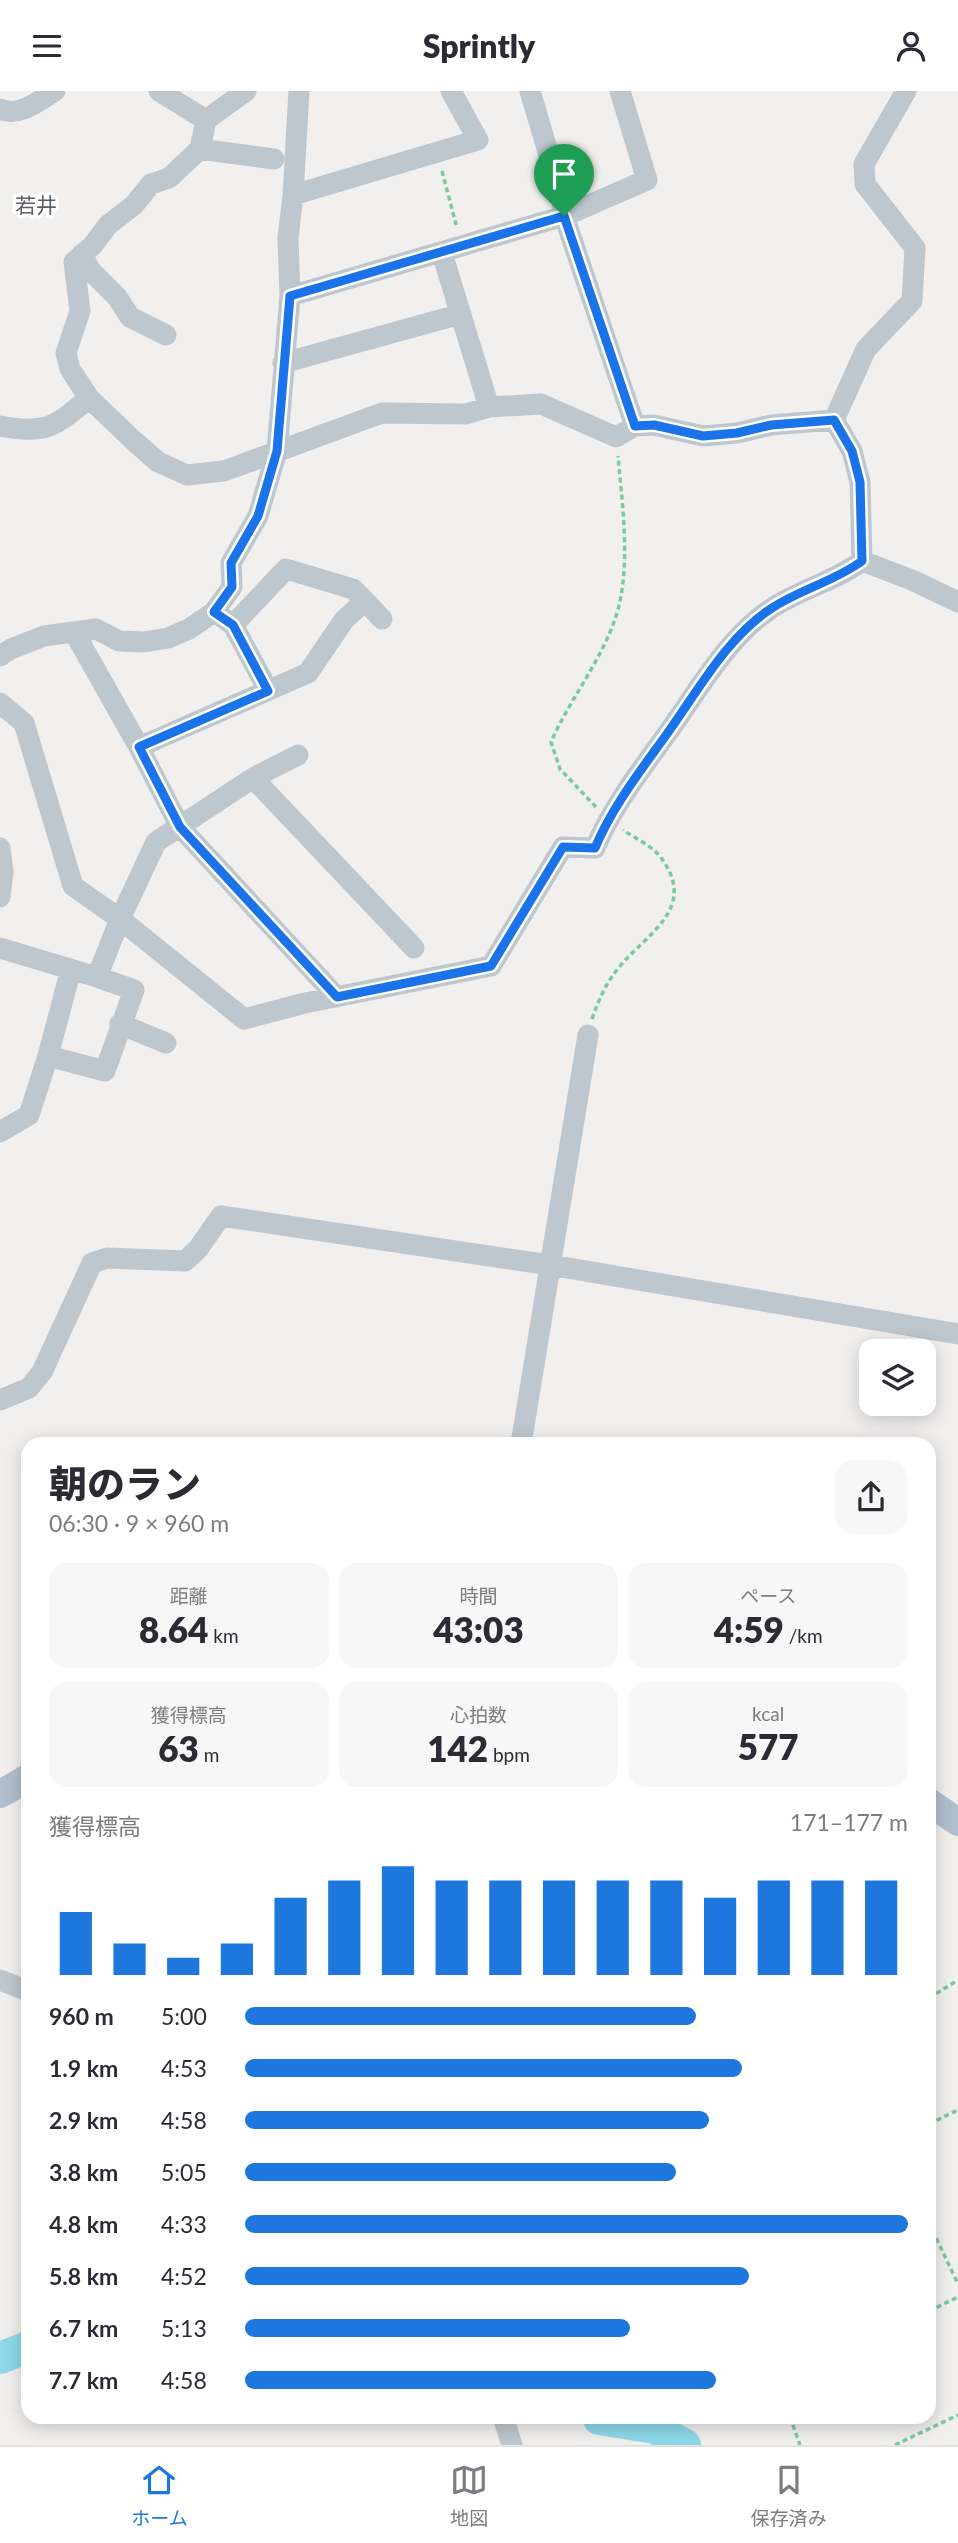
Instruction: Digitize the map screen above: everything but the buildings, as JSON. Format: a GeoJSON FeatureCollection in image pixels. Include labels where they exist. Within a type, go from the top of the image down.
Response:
{"type":"FeatureCollection","features":[{"type":"Feature","properties":{"kind":"main road"},"geometry":{"type":"LineString","coordinates":[[0,1794],[21,1781]]}},
{"type":"Feature","properties":{"kind":"main road"},"geometry":{"type":"LineString","coordinates":[[936,1807],[958,1822]]}},
{"type":"Feature","properties":{"kind":"street"},"geometry":{"type":"LineString","coordinates":[[0,109],[9,114],[18,112],[55,91]]}},
{"type":"Feature","properties":{"kind":"street"},"geometry":{"type":"LineString","coordinates":[[159,91],[206,120]]}},
{"type":"Feature","properties":{"kind":"street"},"geometry":{"type":"LineString","coordinates":[[246,91],[206,120],[200,149],[170,179],[150,184],[134,205],[108,225],[93,245],[74,262],[80,311],[66,353],[70,369],[89,398],[158,462],[187,475],[224,471],[382,413],[466,414],[489,407],[541,404],[616,437],[635,426],[654,425],[703,436],[737,433],[771,425],[834,420]]}},
{"type":"Feature","properties":{"kind":"street"},"geometry":{"type":"LineString","coordinates":[[0,656],[44,636],[96,629],[119,641],[144,642],[168,638],[189,629],[214,612],[232,587],[231,563],[258,516],[277,451],[290,296],[288,238],[299,91]]}},
{"type":"Feature","properties":{"kind":"street"},"geometry":{"type":"LineString","coordinates":[[293,195],[478,140],[451,91]]}},
{"type":"Feature","properties":{"kind":"street"},"geometry":{"type":"LineString","coordinates":[[530,91],[561,195],[564,216],[635,426]]}},
{"type":"Feature","properties":{"kind":"street"},"geometry":{"type":"LineString","coordinates":[[290,296],[564,216],[646,180],[621,91]]}},
{"type":"Feature","properties":{"kind":"street"},"geometry":{"type":"LineString","coordinates":[[834,420],[866,349],[912,301],[915,248],[865,184],[864,164],[906,91]]}},
{"type":"Feature","properties":{"kind":"street"},"geometry":{"type":"LineString","coordinates":[[200,149],[274,159]]}},
{"type":"Feature","properties":{"kind":"street"},"geometry":{"type":"LineString","coordinates":[[452,250],[461,314],[489,407]]}},
{"type":"Feature","properties":{"kind":"street"},"geometry":{"type":"LineString","coordinates":[[82,254],[90,270],[117,297],[130,317],[166,335]]}},
{"type":"Feature","properties":{"kind":"street"},"geometry":{"type":"LineString","coordinates":[[284,363],[461,314]]}},
{"type":"Feature","properties":{"kind":"street"},"geometry":{"type":"LineString","coordinates":[[0,426],[29,431],[58,424],[89,398]]}},
{"type":"Feature","properties":{"kind":"street"},"geometry":{"type":"LineString","coordinates":[[834,420],[852,451],[860,482],[862,561]]}},
{"type":"Feature","properties":{"kind":"street"},"geometry":{"type":"LineString","coordinates":[[862,561],[912,580],[958,602]]}},
{"type":"Feature","properties":{"kind":"street"},"geometry":{"type":"LineString","coordinates":[[0,703],[24,723],[73,886],[120,919],[244,1019],[491,966],[563,847],[595,848],[607,819],[744,629],[772,608],[849,571],[862,561]]}},
{"type":"Feature","properties":{"kind":"street"},"geometry":{"type":"LineString","coordinates":[[233,625],[286,569],[353,589],[382,619]]}},
{"type":"Feature","properties":{"kind":"street"},"geometry":{"type":"LineString","coordinates":[[139,747],[308,673],[344,621],[365,601]]}},
{"type":"Feature","properties":{"kind":"street"},"geometry":{"type":"LineString","coordinates":[[214,612],[233,625],[268,691]]}},
{"type":"Feature","properties":{"kind":"street"},"geometry":{"type":"LineString","coordinates":[[74,632],[139,747],[180,827],[337,997]]}},
{"type":"Feature","properties":{"kind":"street"},"geometry":{"type":"LineString","coordinates":[[97,977],[120,919],[156,842],[253,778],[298,755]]}},
{"type":"Feature","properties":{"kind":"street"},"geometry":{"type":"LineString","coordinates":[[253,778],[414,948]]}},
{"type":"Feature","properties":{"kind":"street"},"geometry":{"type":"LineString","coordinates":[[0,848],[3,872],[0,897]]}},
{"type":"Feature","properties":{"kind":"street"},"geometry":{"type":"LineString","coordinates":[[0,948],[134,990],[105,1071],[48,1056]]}},
{"type":"Feature","properties":{"kind":"street"},"geometry":{"type":"LineString","coordinates":[[0,1132],[29,1115],[71,969]]}},
{"type":"Feature","properties":{"kind":"street"},"geometry":{"type":"LineString","coordinates":[[120,1024],[166,1043]]}},
{"type":"Feature","properties":{"kind":"street"},"geometry":{"type":"LineString","coordinates":[[522,1437],[588,1035]]}},
{"type":"Feature","properties":{"kind":"street"},"geometry":{"type":"LineString","coordinates":[[0,1400],[29,1388],[42,1372],[92,1263],[107,1258],[185,1261],[198,1249],[221,1216],[550,1265],[958,1333]]}},
{"type":"Feature","properties":{"kind":"street"},"geometry":{"type":"LineString","coordinates":[[0,1980],[21,1988]]}},
{"type":"Feature","properties":{"kind":"street"},"geometry":{"type":"LineString","coordinates":[[505,2424],[512,2445]]}},
{"type":"Feature","properties":{"kind":"path"},"geometry":{"type":"LineString","coordinates":[[437,153],[452,250]]}},
{"type":"Feature","properties":{"kind":"path"},"geometry":{"type":"LineString","coordinates":[[588,1035],[601,992],[620,966],[654,932],[673,907],[674,881],[661,857],[607,819],[560,769],[551,742],[562,717],[594,665],[621,596],[625,525],[616,437]]}},
{"type":"Feature","properties":{"kind":"path"},"geometry":{"type":"LineString","coordinates":[[936,1994],[958,1980]]}},
{"type":"Feature","properties":{"kind":"path"},"geometry":{"type":"LineString","coordinates":[[936,2121],[958,2110]]}},
{"type":"Feature","properties":{"kind":"path"},"geometry":{"type":"LineString","coordinates":[[936,2238],[958,2284]]}},
{"type":"Feature","properties":{"kind":"path"},"geometry":{"type":"LineString","coordinates":[[936,2308],[958,2297]]}},
{"type":"Feature","properties":{"kind":"path"},"geometry":{"type":"LineString","coordinates":[[895,2445],[958,2415]]}},
{"type":"Feature","properties":{"kind":"path"},"geometry":{"type":"LineString","coordinates":[[792,2424],[800,2445]]}},
{"type":"Feature","properties":{"kind":"waterway"},"geometry":{"type":"LineString","coordinates":[[0,2358],[21,2350]]}},
{"type":"Feature","properties":{"kind":"waterway"},"geometry":{"type":"LineString","coordinates":[[630,2424],[655,2428],[685,2445]]}},
{"type":"Feature","properties":{"kind":"district","name":"若井"},"geometry":{"type":"Point","coordinates":[36,206]}},
{"type":"Feature","properties":{"kind":"route"},"geometry":{"type":"LineString","coordinates":[[564,216],[635,426],[654,425],[703,436],[737,433],[771,425],[834,420],[852,451],[860,482],[862,561],[849,571],[772,608],[744,629],[607,819],[595,848],[563,847],[491,966],[337,997],[180,827],[139,747],[268,691],[233,625],[214,612],[232,587],[231,563],[258,516],[277,451],[290,296],[564,216]]}}]}
